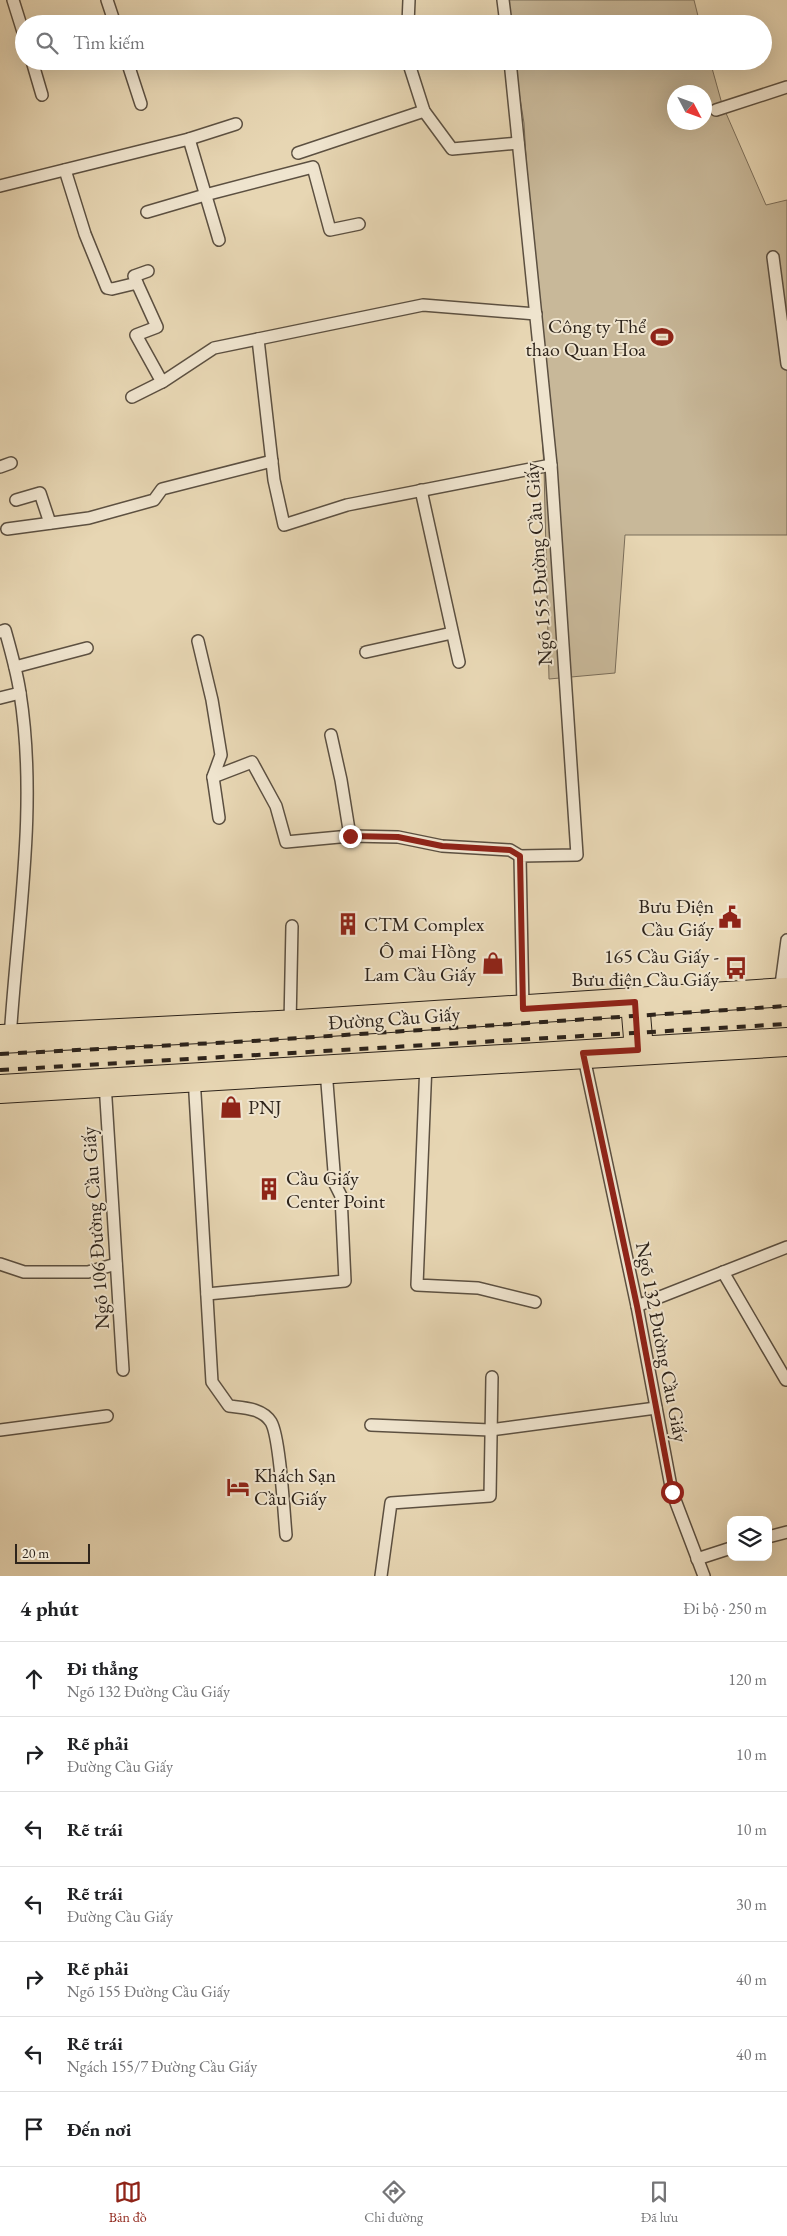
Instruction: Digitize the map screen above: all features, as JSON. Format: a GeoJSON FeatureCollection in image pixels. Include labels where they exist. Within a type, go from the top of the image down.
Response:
{"type":"FeatureCollection","features":[{"type":"Feature","properties":{"kind":"main road","name":"Đường Cầu Giấy"},"geometry":{"type":"LineString","coordinates":[[5,1039],[290,1024],[783,992]]}},
{"type":"Feature","properties":{"kind":"main road"},"geometry":{"type":"LineString","coordinates":[[635,1002],[638,1050]]}},
{"type":"Feature","properties":{"kind":"main road"},"geometry":{"type":"LineString","coordinates":[[0,1089],[787,1042]]}},
{"type":"Feature","properties":{"kind":"lane"},"geometry":{"type":"LineString","coordinates":[[13,0],[18,15]]}},
{"type":"Feature","properties":{"kind":"lane"},"geometry":{"type":"LineString","coordinates":[[107,0],[112,15]]}},
{"type":"Feature","properties":{"kind":"lane"},"geometry":{"type":"LineString","coordinates":[[408,15],[409,0]]}},
{"type":"Feature","properties":{"kind":"lane"},"geometry":{"type":"LineString","coordinates":[[503,0],[505,15]]}},
{"type":"Feature","properties":{"kind":"lane"},"geometry":{"type":"LineString","coordinates":[[35,70],[42,95]]}},
{"type":"Feature","properties":{"kind":"lane"},"geometry":{"type":"LineString","coordinates":[[130,70],[141,104]]}},
{"type":"Feature","properties":{"kind":"lane"},"geometry":{"type":"LineString","coordinates":[[411,70],[424,111],[452,150],[518,143]]}},
{"type":"Feature","properties":{"kind":"lane","name":"Ngõ 155 Đường Cầu Giấy"},"geometry":{"type":"LineString","coordinates":[[511,70],[551,465],[577,855],[520,856]]}},
{"type":"Feature","properties":{"kind":"lane"},"geometry":{"type":"LineString","coordinates":[[716,110],[787,87]]}},
{"type":"Feature","properties":{"kind":"lane"},"geometry":{"type":"LineString","coordinates":[[298,153],[424,111]]}},
{"type":"Feature","properties":{"kind":"lane"},"geometry":{"type":"LineString","coordinates":[[0,186],[189,139],[236,124]]}},
{"type":"Feature","properties":{"kind":"lane"},"geometry":{"type":"LineString","coordinates":[[189,139],[219,240]]}},
{"type":"Feature","properties":{"kind":"lane"},"geometry":{"type":"LineString","coordinates":[[148,212],[313,167],[330,230],[359,224]]}},
{"type":"Feature","properties":{"kind":"lane"},"geometry":{"type":"LineString","coordinates":[[65,170],[85,234],[107,288],[112,290],[137,282]]}},
{"type":"Feature","properties":{"kind":"lane"},"geometry":{"type":"LineString","coordinates":[[773,257],[787,364]]}},
{"type":"Feature","properties":{"kind":"lane"},"geometry":{"type":"LineString","coordinates":[[148,271],[134,276],[157,326],[136,335],[162,382]]}},
{"type":"Feature","properties":{"kind":"lane"},"geometry":{"type":"LineString","coordinates":[[132,397],[162,382],[214,348],[258,338],[423,305],[536,314]]}},
{"type":"Feature","properties":{"kind":"lane"},"geometry":{"type":"LineString","coordinates":[[258,338],[274,480],[284,525],[348,505],[551,465]]}},
{"type":"Feature","properties":{"kind":"lane"},"geometry":{"type":"LineString","coordinates":[[8,529],[89,518],[154,500],[162,489],[272,461]]}},
{"type":"Feature","properties":{"kind":"lane"},"geometry":{"type":"LineString","coordinates":[[421,490],[459,662]]}},
{"type":"Feature","properties":{"kind":"lane"},"geometry":{"type":"LineString","coordinates":[[16,500],[40,493],[50,523]]}},
{"type":"Feature","properties":{"kind":"lane"},"geometry":{"type":"LineString","coordinates":[[0,632],[5,630],[20,693],[25,740],[26,809],[5,1039]]}},
{"type":"Feature","properties":{"kind":"lane"},"geometry":{"type":"LineString","coordinates":[[366,652],[452,633]]}},
{"type":"Feature","properties":{"kind":"lane"},"geometry":{"type":"LineString","coordinates":[[198,641],[212,700],[221,755],[213,777],[219,818]]}},
{"type":"Feature","properties":{"kind":"lane"},"geometry":{"type":"LineString","coordinates":[[15,667],[87,648]]}},
{"type":"Feature","properties":{"kind":"lane"},"geometry":{"type":"LineString","coordinates":[[0,698],[20,693]]}},
{"type":"Feature","properties":{"kind":"lane"},"geometry":{"type":"LineString","coordinates":[[331,735],[341,780],[350,836]]}},
{"type":"Feature","properties":{"kind":"lane"},"geometry":{"type":"LineString","coordinates":[[213,777],[252,762],[276,806],[286,842],[350,836],[398,837],[442,846],[510,850],[520,856],[523,1009]]}},
{"type":"Feature","properties":{"kind":"lane"},"geometry":{"type":"LineString","coordinates":[[290,1024],[292,926]]}},
{"type":"Feature","properties":{"kind":"lane"},"geometry":{"type":"LineString","coordinates":[[783,992],[787,940]]}},
{"type":"Feature","properties":{"kind":"lane","name":"Ngõ 132 Đường Cầu Giấy"},"geometry":{"type":"LineString","coordinates":[[583,1053],[637,1306],[672,1492],[704,1576]]}},
{"type":"Feature","properties":{"kind":"lane"},"geometry":{"type":"LineString","coordinates":[[426,1063],[417,1286],[478,1288],[536,1302]]}},
{"type":"Feature","properties":{"kind":"lane"},"geometry":{"type":"LineString","coordinates":[[206,1294],[345,1280],[341,1196],[335,1184],[326,1070]]}},
{"type":"Feature","properties":{"kind":"lane"},"geometry":{"type":"LineString","coordinates":[[194,1077],[212,1382],[229,1406],[255,1409],[271,1422],[277,1446],[286,1535]]}},
{"type":"Feature","properties":{"kind":"lane","name":"Ngõ 106 Đường Cầu Giấy"},"geometry":{"type":"LineString","coordinates":[[105,1083],[123,1370]]}},
{"type":"Feature","properties":{"kind":"lane"},"geometry":{"type":"LineString","coordinates":[[637,1306],[787,1246]]}},
{"type":"Feature","properties":{"kind":"lane"},"geometry":{"type":"LineString","coordinates":[[0,1264],[24,1272],[88,1272],[116,1264]]}},
{"type":"Feature","properties":{"kind":"lane"},"geometry":{"type":"LineString","coordinates":[[723,1272],[786,1380]]}},
{"type":"Feature","properties":{"kind":"lane"},"geometry":{"type":"LineString","coordinates":[[381,1576],[391,1503],[490,1496],[492,1378]]}},
{"type":"Feature","properties":{"kind":"lane"},"geometry":{"type":"LineString","coordinates":[[371,1426],[490,1430],[656,1408]]}},
{"type":"Feature","properties":{"kind":"lane"},"geometry":{"type":"LineString","coordinates":[[0,1430],[107,1416]]}},
{"type":"Feature","properties":{"kind":"lane"},"geometry":{"type":"LineString","coordinates":[[772,1536],[787,1532]]}},
{"type":"Feature","properties":{"kind":"lane"},"geometry":{"type":"LineString","coordinates":[[697,1559],[727,1549]]}},
{"type":"Feature","properties":{"kind":"shaded area"},"geometry":{"type":"Polygon","coordinates":[[[503,0],[694,0],[698,15],[506,15],[503,0]]]}},
{"type":"Feature","properties":{"kind":"shaded area","name":"Công ty Thể thao Quan Hoa"},"geometry":{"type":"Polygon","coordinates":[[[515,70],[713,70],[722,104],[766,205],[787,200],[787,535],[625,535],[615,673],[549,679],[544,468],[524,123],[515,70]]]}},
{"type":"Feature","properties":{"kind":"railway"},"geometry":{"type":"LineString","coordinates":[[0,1054],[253,1041],[787,1006]]}},
{"type":"Feature","properties":{"kind":"railway"},"geometry":{"type":"LineString","coordinates":[[0,1070],[787,1024]]}},
{"type":"Feature","properties":{"kind":"place","name":"Công ty Thể thao Quan Hoa"},"geometry":{"type":"Point","coordinates":[662,337]}},
{"type":"Feature","properties":{"kind":"place","name":"Bưu Điện Cầu Giấy"},"geometry":{"type":"Point","coordinates":[730,917]}},
{"type":"Feature","properties":{"kind":"place","name":"CTM Complex"},"geometry":{"type":"Point","coordinates":[348,924]}},
{"type":"Feature","properties":{"kind":"place","name":"Ô mai Hồng Lam Cầu Giấy"},"geometry":{"type":"Point","coordinates":[493,963]}},
{"type":"Feature","properties":{"kind":"place","name":"165 Cầu Giấy - Bưu điện Cầu Giấy"},"geometry":{"type":"Point","coordinates":[736,968]}},
{"type":"Feature","properties":{"kind":"place","name":"PNJ"},"geometry":{"type":"Point","coordinates":[231,1107]}},
{"type":"Feature","properties":{"kind":"place","name":"Cầu Giấy Center Point"},"geometry":{"type":"Point","coordinates":[269,1189]}},
{"type":"Feature","properties":{"kind":"place","name":"Khách Sạn Cầu Giấy"},"geometry":{"type":"Point","coordinates":[238,1487]}},
{"type":"Feature","properties":{"kind":"route"},"geometry":{"type":"LineString","coordinates":[[350,836],[398,837],[442,846],[510,850],[520,856],[523,1009],[635,1002],[638,1050],[583,1053],[637,1306],[672,1492]]}}]}
